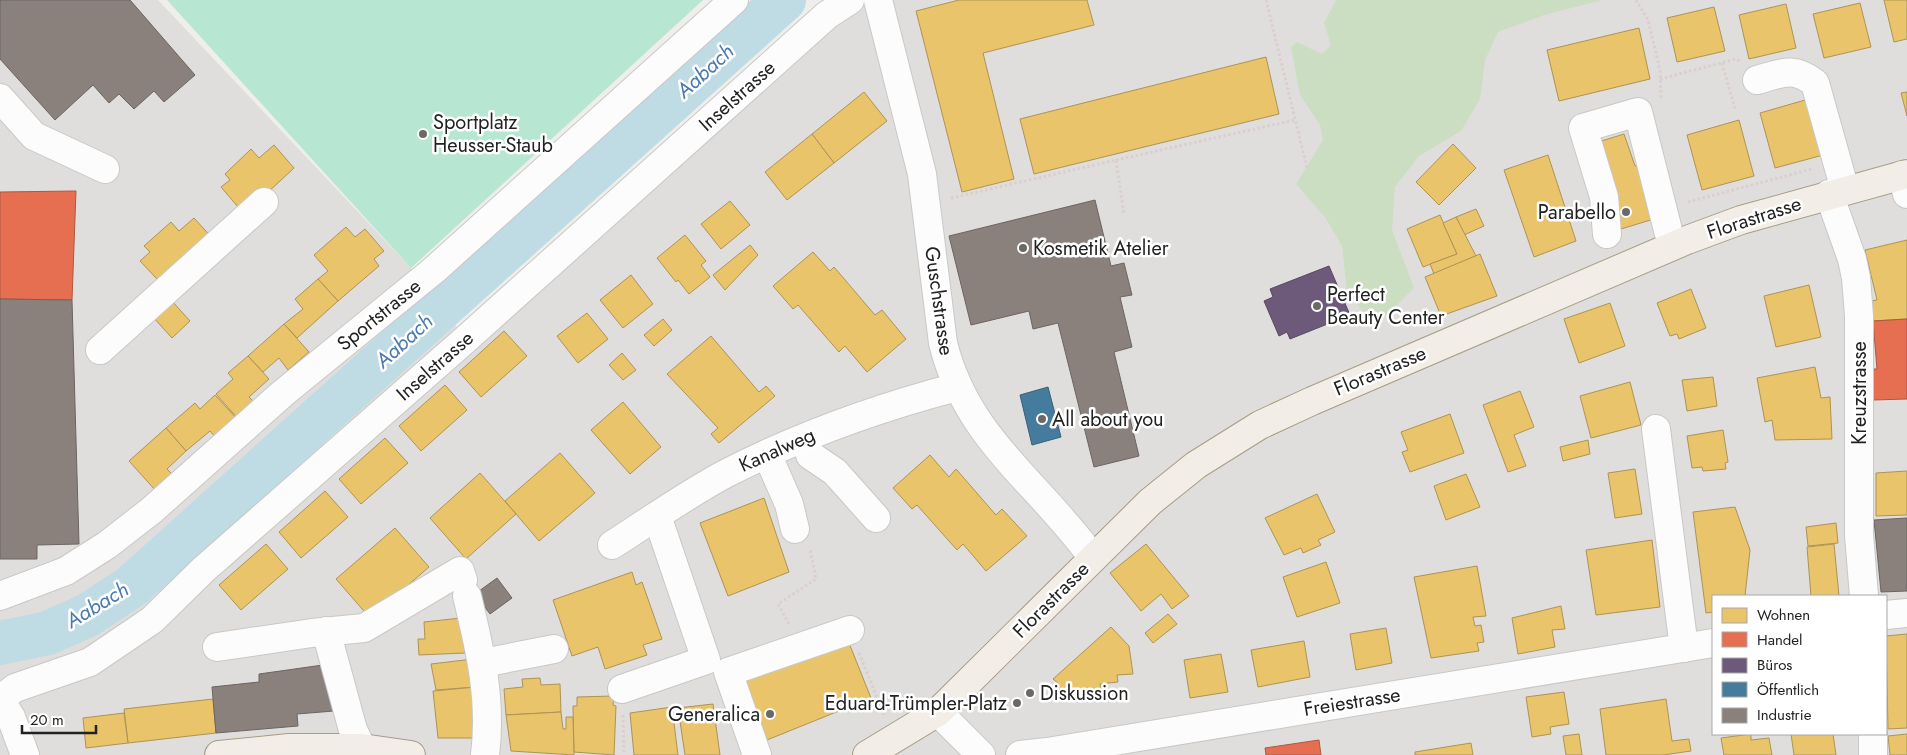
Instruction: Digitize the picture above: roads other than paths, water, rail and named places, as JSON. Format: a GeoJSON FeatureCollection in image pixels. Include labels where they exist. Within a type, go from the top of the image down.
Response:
{"type":"FeatureCollection","features":[{"type":"Feature","properties":{"kind":"main road","name":"Florastrasse"},"geometry":{"type":"LineString","coordinates":[[873,753],[938,712],[1150,502],[1196,465],[1260,425],[1312,400],[1672,246],[1741,220],[1837,192],[1905,181]]}},
{"type":"Feature","properties":{"kind":"main road"},"geometry":{"type":"LineString","coordinates":[[219,755],[290,748],[411,755]]}},
{"type":"Feature","properties":{"kind":"street","name":"Sportstrasse"},"geometry":{"type":"LineString","coordinates":[[0,596],[66,571],[79,564],[152,510],[282,394],[434,270],[734,0]]}},
{"type":"Feature","properties":{"kind":"street","name":"Inselstrasse"},"geometry":{"type":"LineString","coordinates":[[0,700],[15,688],[90,662],[152,620],[203,570],[466,339],[828,16],[850,0]]}},
{"type":"Feature","properties":{"kind":"street","name":"Guschstrasse"},"geometry":{"type":"LineString","coordinates":[[878,0],[922,174],[943,343],[957,387],[974,418],[1006,459],[1080,539],[1094,558]]}},
{"type":"Feature","properties":{"kind":"street","name":"Kreuzstrasse"},"geometry":{"type":"LineString","coordinates":[[1757,80],[1790,71],[1803,73],[1815,82],[1837,162],[1837,192],[1856,278],[1859,316],[1859,535],[1864,595]]}},
{"type":"Feature","properties":{"kind":"street"},"geometry":{"type":"LineString","coordinates":[[0,98],[34,136],[106,169]]}},
{"type":"Feature","properties":{"kind":"street"},"geometry":{"type":"LineString","coordinates":[[1620,269],[1607,234],[1604,197],[1583,128],[1638,112],[1672,246]]}},
{"type":"Feature","properties":{"kind":"street"},"geometry":{"type":"LineString","coordinates":[[1569,145],[1596,221],[1607,234]]}},
{"type":"Feature","properties":{"kind":"street"},"geometry":{"type":"LineString","coordinates":[[100,350],[264,202]]}},
{"type":"Feature","properties":{"kind":"street","name":"Kanalweg"},"geometry":{"type":"LineString","coordinates":[[612,545],[723,475],[767,454],[866,414],[903,401],[957,387]]}},
{"type":"Feature","properties":{"kind":"street"},"geometry":{"type":"LineString","coordinates":[[1656,429],[1684,648]]}},
{"type":"Feature","properties":{"kind":"street"},"geometry":{"type":"LineString","coordinates":[[767,454],[789,504],[795,529]]}},
{"type":"Feature","properties":{"kind":"street"},"geometry":{"type":"LineString","coordinates":[[810,455],[835,472],[876,518]]}},
{"type":"Feature","properties":{"kind":"street"},"geometry":{"type":"LineString","coordinates":[[622,689],[706,660],[658,516]]}},
{"type":"Feature","properties":{"kind":"street"},"geometry":{"type":"LineString","coordinates":[[217,647],[326,631],[364,628],[460,571],[483,663],[489,722],[485,755]]}},
{"type":"Feature","properties":{"kind":"street"},"geometry":{"type":"LineString","coordinates":[[1887,616],[1907,613]]}},
{"type":"Feature","properties":{"kind":"street"},"geometry":{"type":"LineString","coordinates":[[757,755],[728,672],[850,630]]}},
{"type":"Feature","properties":{"kind":"street"},"geometry":{"type":"LineString","coordinates":[[326,631],[362,752]]}},
{"type":"Feature","properties":{"kind":"street","name":"Freiestrasse"},"geometry":{"type":"LineString","coordinates":[[1020,755],[1124,747],[1712,643]]}},
{"type":"Feature","properties":{"kind":"street"},"geometry":{"type":"LineString","coordinates":[[483,663],[554,649]]}},
{"type":"Feature","properties":{"kind":"street"},"geometry":{"type":"LineString","coordinates":[[0,700],[11,717],[25,755]]}},
{"type":"Feature","properties":{"kind":"street"},"geometry":{"type":"LineString","coordinates":[[938,712],[981,755]]}},
{"type":"Feature","properties":{"kind":"street"},"geometry":{"type":"LineString","coordinates":[[1872,735],[1873,755]]}},
{"type":"Feature","properties":{"kind":"waterway","name":"Aabach"},"geometry":{"type":"LineString","coordinates":[[0,643],[48,633],[88,615],[132,586],[784,0]]}},
{"type":"Feature","properties":{"kind":"place","name":"Sportplatz Heusser-Staub"},"geometry":{"type":"Point","coordinates":[423,134]}},
{"type":"Feature","properties":{"kind":"place","name":"Parabello"},"geometry":{"type":"Point","coordinates":[1626,212]}},
{"type":"Feature","properties":{"kind":"place","name":"Kosmetik Atelier"},"geometry":{"type":"Point","coordinates":[1023,248]}},
{"type":"Feature","properties":{"kind":"place","name":"Perfect Beauty Center"},"geometry":{"type":"Point","coordinates":[1317,306]}},
{"type":"Feature","properties":{"kind":"place","name":"All about you"},"geometry":{"type":"Point","coordinates":[1042,419]}},
{"type":"Feature","properties":{"kind":"place","name":"Diskussion"},"geometry":{"type":"Point","coordinates":[1030,693]}},
{"type":"Feature","properties":{"kind":"place","name":"Eduard-Trümpler-Platz"},"geometry":{"type":"Point","coordinates":[1017,703]}},
{"type":"Feature","properties":{"kind":"place","name":"Generalica"},"geometry":{"type":"Point","coordinates":[770,714]}}]}
